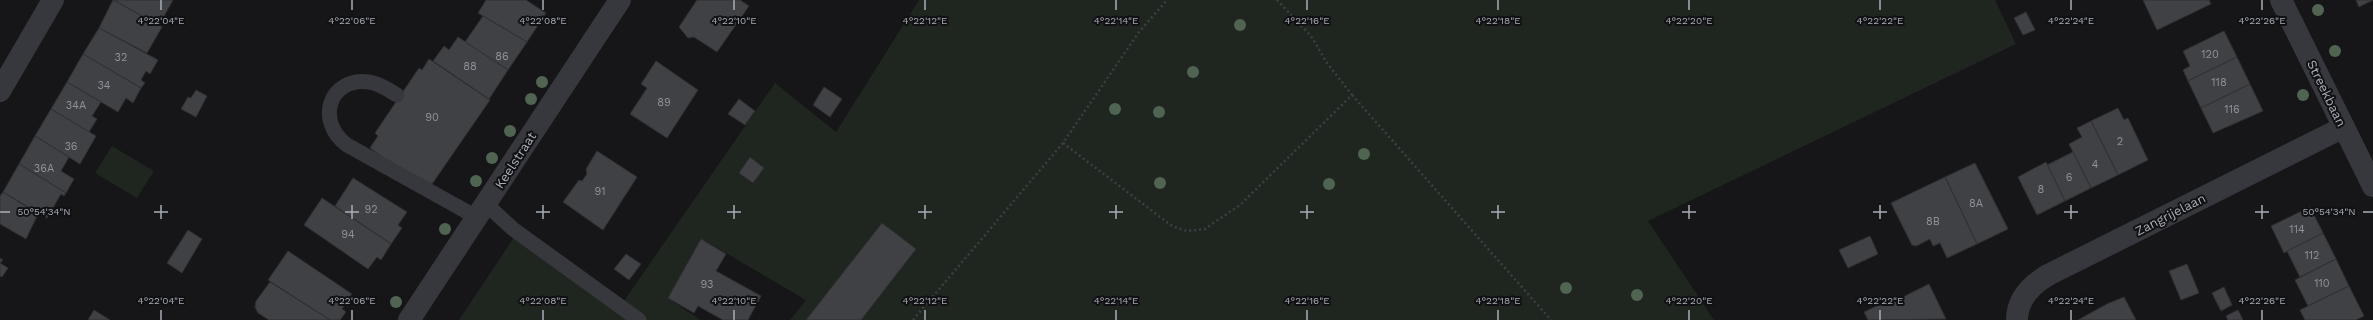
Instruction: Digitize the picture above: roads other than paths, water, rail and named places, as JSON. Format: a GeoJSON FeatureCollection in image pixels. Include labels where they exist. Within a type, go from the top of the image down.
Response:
{"type":"FeatureCollection","features":[{"type":"Feature","properties":{"kind":"street"},"geometry":{"type":"LineString","coordinates":[[0,90],[53,0]]}},
{"type":"Feature","properties":{"kind":"street","name":"Keelstraat"},"geometry":{"type":"LineString","coordinates":[[409,320],[620,0]]}},
{"type":"Feature","properties":{"kind":"street","name":"Streekbaan"},"geometry":{"type":"LineString","coordinates":[[2281,0],[2373,186]]}},
{"type":"Feature","properties":{"kind":"street","name":"Zangrijelaan"},"geometry":{"type":"LineString","coordinates":[[2017,320],[2023,298],[2033,284],[2048,275],[2344,127]]}},
{"type":"Feature","properties":{"kind":"lane"},"geometry":{"type":"LineString","coordinates":[[397,95],[371,82],[359,81],[348,84],[340,90],[333,99],[329,120],[332,130],[347,145],[482,211],[524,237],[639,320]]}}]}
